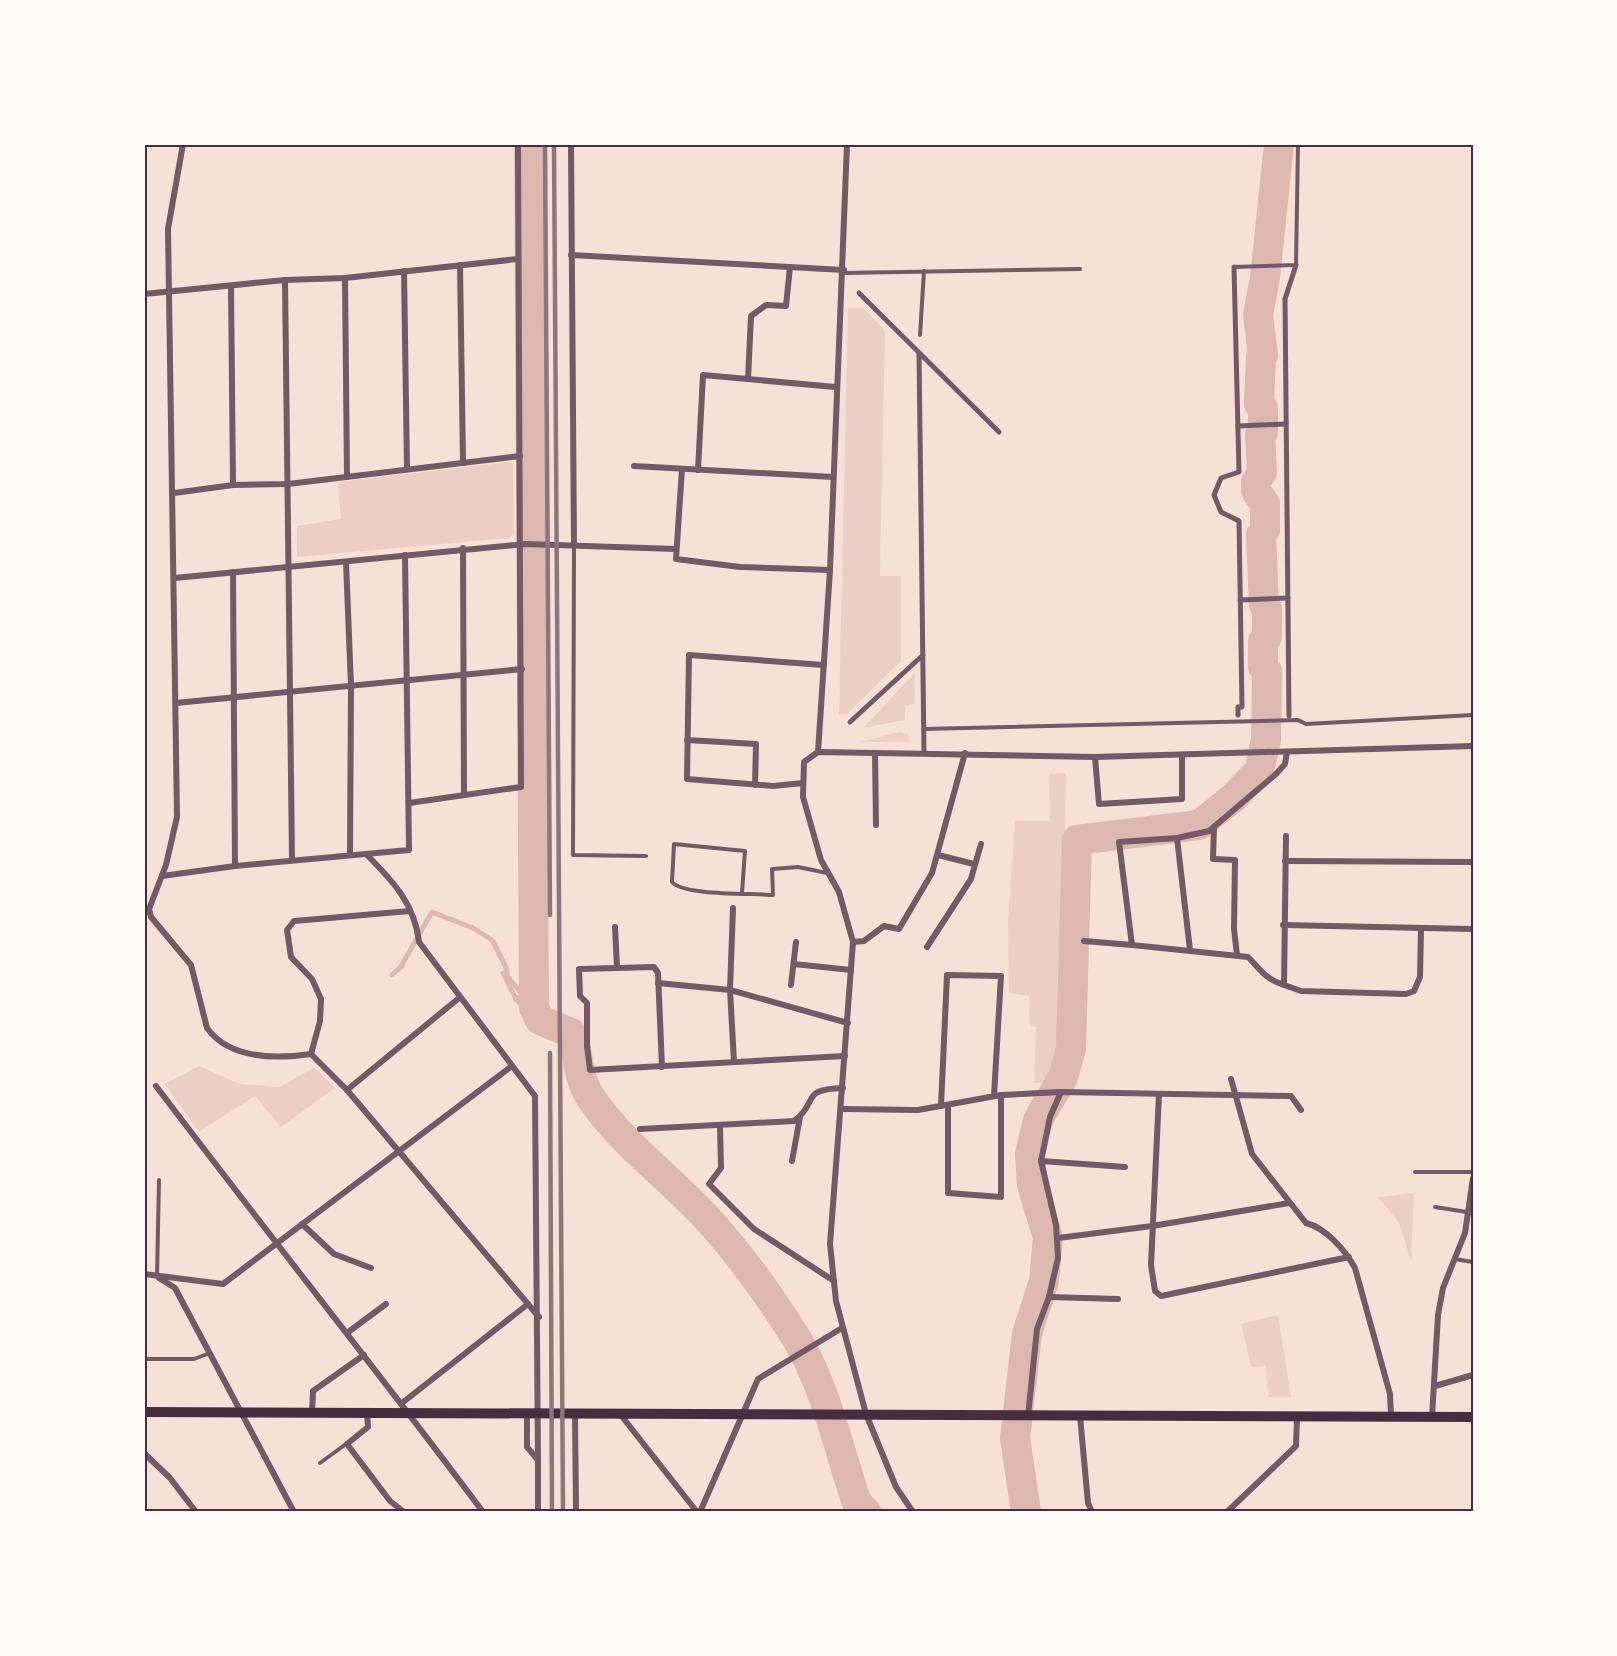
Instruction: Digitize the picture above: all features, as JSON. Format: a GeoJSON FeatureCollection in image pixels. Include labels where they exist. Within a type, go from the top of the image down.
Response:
{"type":"FeatureCollection","features":[{"type":"Feature","properties":{"kind":"main road"},"geometry":{"type":"LineString","coordinates":[[144,1412],[1473,1417]]}},
{"type":"Feature","properties":{"kind":"street"},"geometry":{"type":"LineString","coordinates":[[183,144],[168,229],[171,291],[177,817],[162,876],[146,909],[191,964],[207,1028],[212,1035],[244,1053],[289,1057],[311,1054]]}},
{"type":"Feature","properties":{"kind":"street"},"geometry":{"type":"LineString","coordinates":[[409,802],[521,787],[523,545],[520,456],[518,144]]}},
{"type":"Feature","properties":{"kind":"street"},"geometry":{"type":"LineString","coordinates":[[571,144],[574,546]]}},
{"type":"Feature","properties":{"kind":"street"},"geometry":{"type":"LineString","coordinates":[[818,752],[830,570],[835,387],[844,271],[847,144]]}},
{"type":"Feature","properties":{"kind":"street"},"geometry":{"type":"LineString","coordinates":[[571,255],[844,271]]}},
{"type":"Feature","properties":{"kind":"street"},"geometry":{"type":"LineString","coordinates":[[144,294],[285,280],[345,278],[518,259]]}},
{"type":"Feature","properties":{"kind":"street"},"geometry":{"type":"LineString","coordinates":[[460,265],[463,463]]}},
{"type":"Feature","properties":{"kind":"street"},"geometry":{"type":"LineString","coordinates":[[1290,716],[1285,299],[1296,265]]}},
{"type":"Feature","properties":{"kind":"street"},"geometry":{"type":"LineString","coordinates":[[748,379],[751,316],[766,305],[786,306],[790,267]]}},
{"type":"Feature","properties":{"kind":"street"},"geometry":{"type":"LineString","coordinates":[[1234,267],[1239,472],[1221,478],[1214,495],[1221,512],[1239,521],[1242,707],[1238,707],[1238,715]]}},
{"type":"Feature","properties":{"kind":"street"},"geometry":{"type":"LineString","coordinates":[[404,271],[407,468]]}},
{"type":"Feature","properties":{"kind":"street"},"geometry":{"type":"LineString","coordinates":[[345,278],[347,477]]}},
{"type":"Feature","properties":{"kind":"street"},"geometry":{"type":"LineString","coordinates":[[285,280],[292,860]]}},
{"type":"Feature","properties":{"kind":"street"},"geometry":{"type":"LineString","coordinates":[[231,287],[232,485]]}},
{"type":"Feature","properties":{"kind":"street"},"geometry":{"type":"LineString","coordinates":[[859,293],[999,432]]}},
{"type":"Feature","properties":{"kind":"street"},"geometry":{"type":"LineString","coordinates":[[919,353],[924,752]]}},
{"type":"Feature","properties":{"kind":"street"},"geometry":{"type":"LineString","coordinates":[[698,470],[703,375],[835,387]]}},
{"type":"Feature","properties":{"kind":"street"},"geometry":{"type":"LineString","coordinates":[[1238,426],[1286,424]]}},
{"type":"Feature","properties":{"kind":"street"},"geometry":{"type":"LineString","coordinates":[[174,493],[232,485],[288,484],[520,456]]}},
{"type":"Feature","properties":{"kind":"street"},"geometry":{"type":"LineString","coordinates":[[634,466],[833,477]]}},
{"type":"Feature","properties":{"kind":"street"},"geometry":{"type":"LineString","coordinates":[[682,469],[676,559],[740,567],[830,570]]}},
{"type":"Feature","properties":{"kind":"street"},"geometry":{"type":"LineString","coordinates":[[175,578],[346,562],[463,548],[538,545],[676,549]]}},
{"type":"Feature","properties":{"kind":"street"},"geometry":{"type":"LineString","coordinates":[[463,548],[464,795]]}},
{"type":"Feature","properties":{"kind":"street"},"geometry":{"type":"LineString","coordinates":[[162,876],[292,860],[409,850],[405,555]]}},
{"type":"Feature","properties":{"kind":"street"},"geometry":{"type":"LineString","coordinates":[[346,562],[351,686],[350,855]]}},
{"type":"Feature","properties":{"kind":"street"},"geometry":{"type":"LineString","coordinates":[[233,572],[235,866]]}},
{"type":"Feature","properties":{"kind":"street"},"geometry":{"type":"LineString","coordinates":[[1240,600],[1288,598]]}},
{"type":"Feature","properties":{"kind":"street"},"geometry":{"type":"LineString","coordinates":[[803,783],[755,785],[687,779],[689,655],[824,664]]}},
{"type":"Feature","properties":{"kind":"street"},"geometry":{"type":"LineString","coordinates":[[850,722],[923,655]]}},
{"type":"Feature","properties":{"kind":"street"},"geometry":{"type":"LineString","coordinates":[[176,703],[522,669]]}},
{"type":"Feature","properties":{"kind":"street"},"geometry":{"type":"LineString","coordinates":[[687,740],[756,744],[755,785]]}},
{"type":"Feature","properties":{"kind":"street"},"geometry":{"type":"LineString","coordinates":[[913,1512],[897,1487],[866,1414],[842,1328],[834,1281],[830,1244],[854,942],[839,892],[821,860],[803,796],[804,762],[818,752],[924,752],[1095,757],[1473,746]]}},
{"type":"Feature","properties":{"kind":"street"},"geometry":{"type":"LineString","coordinates":[[1132,945],[1119,842],[1177,838],[1209,831],[1276,774],[1285,764],[1287,752]]}},
{"type":"Feature","properties":{"kind":"street"},"geometry":{"type":"LineString","coordinates":[[875,753],[876,825]]}},
{"type":"Feature","properties":{"kind":"street"},"geometry":{"type":"LineString","coordinates":[[854,942],[864,941],[884,926],[899,929],[933,873],[965,753]]}},
{"type":"Feature","properties":{"kind":"street"},"geometry":{"type":"LineString","coordinates":[[1095,757],[1099,804],[1182,799],[1182,756]]}},
{"type":"Feature","properties":{"kind":"street"},"geometry":{"type":"LineString","coordinates":[[1214,827],[1213,859],[1235,860],[1234,929],[1237,955]]}},
{"type":"Feature","properties":{"kind":"street"},"geometry":{"type":"LineString","coordinates":[[1284,985],[1286,836]]}},
{"type":"Feature","properties":{"kind":"street"},"geometry":{"type":"LineString","coordinates":[[1177,838],[1190,950]]}},
{"type":"Feature","properties":{"kind":"street"},"geometry":{"type":"LineString","coordinates":[[927,947],[971,879],[981,844]]}},
{"type":"Feature","properties":{"kind":"street"},"geometry":{"type":"LineString","coordinates":[[366,854],[395,883],[417,927],[419,942],[535,1096],[538,1317],[532,1413],[527,1447],[538,1460]]}},
{"type":"Feature","properties":{"kind":"street"},"geometry":{"type":"LineString","coordinates":[[938,855],[974,864]]}},
{"type":"Feature","properties":{"kind":"street"},"geometry":{"type":"LineString","coordinates":[[1285,861],[1473,862]]}},
{"type":"Feature","properties":{"kind":"street"},"geometry":{"type":"LineString","coordinates":[[733,908],[730,990],[734,1062]]}},
{"type":"Feature","properties":{"kind":"street"},"geometry":{"type":"LineString","coordinates":[[311,1054],[320,1021],[321,999],[312,979],[291,957],[287,930],[294,921],[410,911]]}},
{"type":"Feature","properties":{"kind":"street"},"geometry":{"type":"LineString","coordinates":[[1283,926],[1473,929]]}},
{"type":"Feature","properties":{"kind":"street"},"geometry":{"type":"LineString","coordinates":[[615,927],[617,968]]}},
{"type":"Feature","properties":{"kind":"street"},"geometry":{"type":"LineString","coordinates":[[1084,941],[1248,957],[1265,977],[1301,991],[1406,994],[1414,991],[1420,977],[1421,929]]}},
{"type":"Feature","properties":{"kind":"street"},"geometry":{"type":"LineString","coordinates":[[791,985],[796,942]]}},
{"type":"Feature","properties":{"kind":"street"},"geometry":{"type":"LineString","coordinates":[[794,964],[851,970]]}},
{"type":"Feature","properties":{"kind":"street"},"geometry":{"type":"LineString","coordinates":[[662,1066],[658,983],[654,967],[579,969],[580,996],[587,1003],[587,1046],[590,1070],[845,1056]]}},
{"type":"Feature","properties":{"kind":"street"},"geometry":{"type":"LineString","coordinates":[[947,975],[1001,976],[997,1096],[1001,1197],[948,1193],[944,1106],[947,975]]}},
{"type":"Feature","properties":{"kind":"street"},"geometry":{"type":"LineString","coordinates":[[658,983],[730,990],[848,1023]]}},
{"type":"Feature","properties":{"kind":"street"},"geometry":{"type":"LineString","coordinates":[[347,1090],[459,998]]}},
{"type":"Feature","properties":{"kind":"street"},"geometry":{"type":"LineString","coordinates":[[311,1054],[347,1090],[538,1317]]}},
{"type":"Feature","properties":{"kind":"street"},"geometry":{"type":"LineString","coordinates":[[144,1274],[223,1284],[512,1066]]}},
{"type":"Feature","properties":{"kind":"street"},"geometry":{"type":"LineString","coordinates":[[1231,1079],[1252,1154],[1306,1223],[1317,1226],[1349,1257],[1355,1268],[1390,1394],[1391,1417]]}},
{"type":"Feature","properties":{"kind":"street"},"geometry":{"type":"LineString","coordinates":[[156,1086],[276,1244],[410,1412],[483,1512]]}},
{"type":"Feature","properties":{"kind":"street"},"geometry":{"type":"LineString","coordinates":[[792,1161],[800,1116],[812,1095],[819,1090],[843,1088]]}},
{"type":"Feature","properties":{"kind":"street"},"geometry":{"type":"LineString","coordinates":[[842,1109],[918,1110],[997,1096],[1047,1091],[1291,1096],[1301,1110]]}},
{"type":"Feature","properties":{"kind":"street"},"geometry":{"type":"LineString","coordinates":[[1021,1416],[1036,1329],[1049,1297],[1058,1258],[1058,1238],[1041,1161],[1050,1117],[1061,1092]]}},
{"type":"Feature","properties":{"kind":"street"},"geometry":{"type":"LineString","coordinates":[[1159,1094],[1151,1265],[1155,1291],[1161,1296],[1349,1257]]}},
{"type":"Feature","properties":{"kind":"street"},"geometry":{"type":"LineString","coordinates":[[640,1129],[794,1121],[800,1116]]}},
{"type":"Feature","properties":{"kind":"street"},"geometry":{"type":"LineString","coordinates":[[720,1126],[721,1168],[709,1184],[754,1229],[834,1281]]}},
{"type":"Feature","properties":{"kind":"street"},"geometry":{"type":"LineString","coordinates":[[1041,1161],[1125,1167]]}},
{"type":"Feature","properties":{"kind":"street"},"geometry":{"type":"LineString","coordinates":[[1432,1417],[1438,1315],[1443,1288],[1471,1212],[1473,1178]]}},
{"type":"Feature","properties":{"kind":"street"},"geometry":{"type":"LineString","coordinates":[[1058,1238],[1152,1226],[1289,1203]]}},
{"type":"Feature","properties":{"kind":"street"},"geometry":{"type":"LineString","coordinates":[[302,1224],[333,1254],[371,1268]]}},
{"type":"Feature","properties":{"kind":"street"},"geometry":{"type":"LineString","coordinates":[[157,1276],[175,1288],[294,1512]]}},
{"type":"Feature","properties":{"kind":"street"},"geometry":{"type":"LineString","coordinates":[[1049,1297],[1118,1299]]}},
{"type":"Feature","properties":{"kind":"street"},"geometry":{"type":"LineString","coordinates":[[347,1333],[386,1304]]}},
{"type":"Feature","properties":{"kind":"street"},"geometry":{"type":"LineString","coordinates":[[402,1402],[528,1305]]}},
{"type":"Feature","properties":{"kind":"street"},"geometry":{"type":"LineString","coordinates":[[620,1413],[698,1512],[758,1379],[842,1328]]}},
{"type":"Feature","properties":{"kind":"street"},"geometry":{"type":"LineString","coordinates":[[312,1413],[313,1391],[364,1355]]}},
{"type":"Feature","properties":{"kind":"street"},"geometry":{"type":"LineString","coordinates":[[1435,1386],[1473,1375]]}},
{"type":"Feature","properties":{"kind":"street"},"geometry":{"type":"LineString","coordinates":[[367,1412],[368,1427],[347,1444],[390,1501],[404,1512]]}},
{"type":"Feature","properties":{"kind":"street"},"geometry":{"type":"LineString","coordinates":[[532,1413],[538,1460],[538,1512]]}},
{"type":"Feature","properties":{"kind":"street"},"geometry":{"type":"LineString","coordinates":[[575,1413],[576,1512]]}},
{"type":"Feature","properties":{"kind":"street"},"geometry":{"type":"LineString","coordinates":[[1080,1416],[1086,1492],[1092,1512]]}},
{"type":"Feature","properties":{"kind":"street"},"geometry":{"type":"LineString","coordinates":[[1227,1512],[1296,1446],[1296,1417]]}},
{"type":"Feature","properties":{"kind":"street"},"geometry":{"type":"LineString","coordinates":[[144,1454],[170,1478],[196,1512]]}},
{"type":"Feature","properties":{"kind":"lane"},"geometry":{"type":"LineString","coordinates":[[1234,267],[1296,265],[1298,144]]}},
{"type":"Feature","properties":{"kind":"lane"},"geometry":{"type":"LineString","coordinates":[[844,271],[1080,269]]}},
{"type":"Feature","properties":{"kind":"lane"},"geometry":{"type":"LineString","coordinates":[[920,334],[924,271]]}},
{"type":"Feature","properties":{"kind":"lane"},"geometry":{"type":"LineString","coordinates":[[574,546],[573,855],[646,856]]}},
{"type":"Feature","properties":{"kind":"lane"},"geometry":{"type":"LineString","coordinates":[[924,729],[1298,720],[1306,724],[1473,715]]}},
{"type":"Feature","properties":{"kind":"lane"},"geometry":{"type":"LineString","coordinates":[[742,893],[744,851],[674,844],[672,882],[676,887],[742,893],[772,895],[772,869],[798,867],[828,873]]}},
{"type":"Feature","properties":{"kind":"lane"},"geometry":{"type":"LineString","coordinates":[[1415,1173],[1473,1172]]}},
{"type":"Feature","properties":{"kind":"lane"},"geometry":{"type":"LineString","coordinates":[[157,1276],[159,1180]]}},
{"type":"Feature","properties":{"kind":"lane"},"geometry":{"type":"LineString","coordinates":[[1435,1207],[1471,1212]]}},
{"type":"Feature","properties":{"kind":"lane"},"geometry":{"type":"LineString","coordinates":[[1454,1259],[1473,1262]]}},
{"type":"Feature","properties":{"kind":"lane"},"geometry":{"type":"LineString","coordinates":[[144,1359],[194,1359],[210,1353]]}},
{"type":"Feature","properties":{"kind":"lane"},"geometry":{"type":"LineString","coordinates":[[320,1463],[347,1444]]}},
{"type":"Feature","properties":{"kind":"shaded area"},"geometry":{"type":"Polygon","coordinates":[[[848,308],[863,308],[885,331],[880,576],[901,576],[901,661],[847,714],[839,714],[848,308]]]}},
{"type":"Feature","properties":{"kind":"shaded area"},"geometry":{"type":"Polygon","coordinates":[[[511,462],[513,464],[514,533],[509,538],[297,557],[297,526],[341,519],[338,482],[511,462]]]}},
{"type":"Feature","properties":{"kind":"shaded area"},"geometry":{"type":"Polygon","coordinates":[[[915,673],[914,704],[905,706],[905,720],[863,728],[915,673]]]}},
{"type":"Feature","properties":{"kind":"shaded area"},"geometry":{"type":"Polygon","coordinates":[[[899,732],[908,734],[910,742],[860,742],[899,732]]]}},
{"type":"Feature","properties":{"kind":"shaded area"},"geometry":{"type":"Polygon","coordinates":[[[1066,773],[1061,1065],[1052,1082],[1034,1083],[1036,1027],[1030,1026],[1029,996],[1009,993],[1008,919],[1015,821],[1050,821],[1049,774],[1066,773]]]}},
{"type":"Feature","properties":{"kind":"shaded area"},"geometry":{"type":"Polygon","coordinates":[[[199,1066],[240,1084],[280,1087],[315,1067],[335,1088],[281,1127],[255,1096],[199,1132],[165,1084],[199,1066]]]}},
{"type":"Feature","properties":{"kind":"shaded area"},"geometry":{"type":"Polygon","coordinates":[[[1414,1193],[1411,1260],[1399,1223],[1378,1197],[1414,1193]]]}},
{"type":"Feature","properties":{"kind":"shaded area"},"geometry":{"type":"Polygon","coordinates":[[[1278,1315],[1291,1397],[1269,1397],[1265,1366],[1251,1367],[1241,1324],[1278,1315]]]}},
{"type":"Feature","properties":{"kind":"waterway"},"geometry":{"type":"LineString","coordinates":[[529,144],[534,1008],[540,1020],[571,1033],[582,1080],[604,1116],[714,1226],[767,1293],[806,1355],[823,1396],[857,1503],[866,1512]]}},
{"type":"Feature","properties":{"kind":"waterway"},"geometry":{"type":"LineString","coordinates":[[1026,1512],[1015,1438],[1027,1334],[1044,1281],[1048,1238],[1032,1185],[1030,1154],[1038,1120],[1063,1077],[1071,1049],[1077,840],[1199,825],[1233,798],[1259,771],[1266,740],[1267,671],[1263,667],[1263,641],[1267,637],[1267,609],[1264,605],[1261,535],[1265,530],[1265,504],[1256,491],[1256,482],[1262,472],[1260,435],[1263,432],[1263,408],[1259,404],[1261,357],[1263,355],[1258,315],[1265,278],[1279,144]]}},
{"type":"Feature","properties":{"kind":"waterway"},"geometry":{"type":"LineString","coordinates":[[400,968],[432,912],[473,928],[492,940],[506,967],[507,976],[523,995],[516,999],[530,1016],[540,1020]]}},
{"type":"Feature","properties":{"kind":"waterway"},"geometry":{"type":"LineString","coordinates":[[392,975],[402,966]]}},
{"type":"Feature","properties":{"kind":"waterway"},"geometry":{"type":"LineString","coordinates":[[503,973],[516,999]]}},
{"type":"Feature","properties":{"kind":"railway"},"geometry":{"type":"LineString","coordinates":[[545,144],[550,915]]}},
{"type":"Feature","properties":{"kind":"railway"},"geometry":{"type":"LineString","coordinates":[[554,144],[563,1512]]}},
{"type":"Feature","properties":{"kind":"railway"},"geometry":{"type":"LineString","coordinates":[[550,1053],[552,1512]]}}]}
